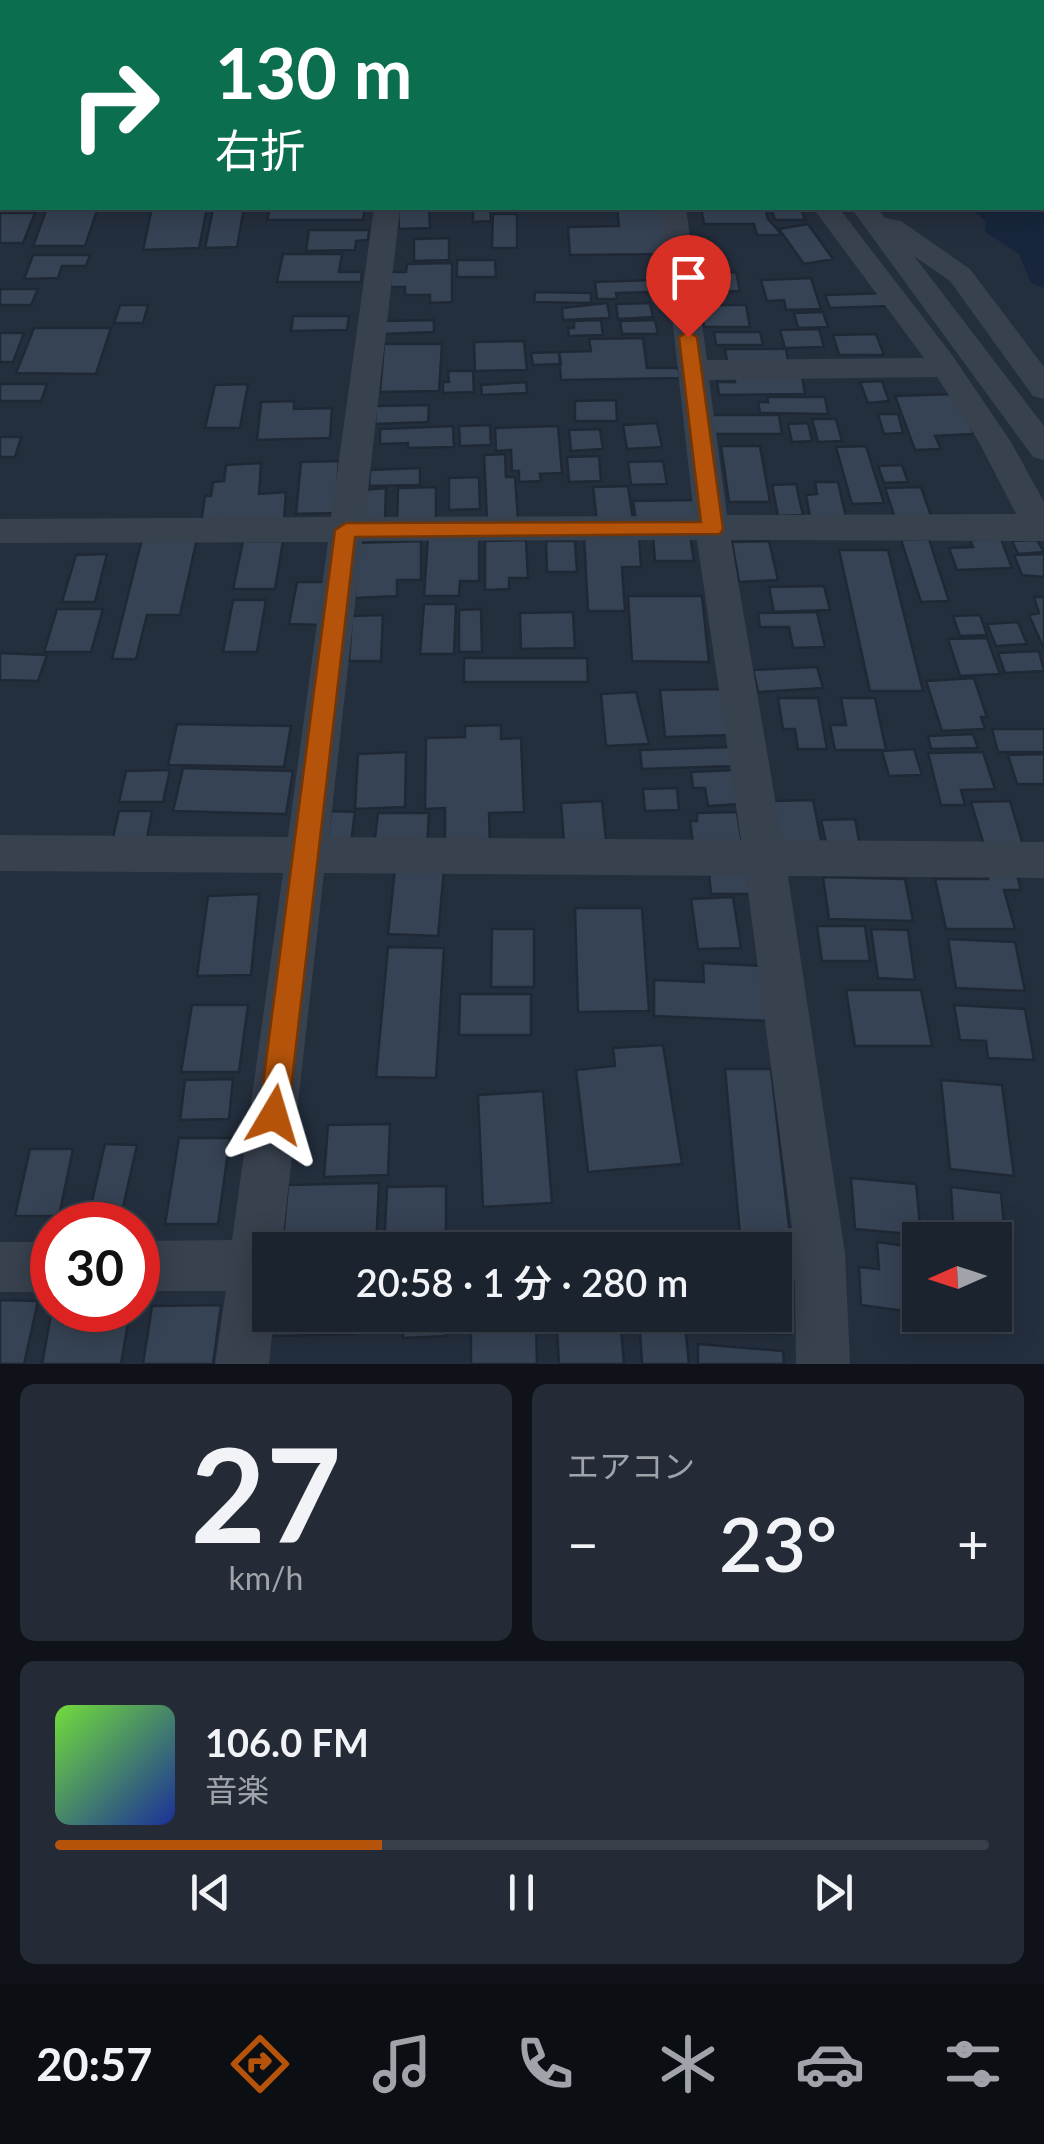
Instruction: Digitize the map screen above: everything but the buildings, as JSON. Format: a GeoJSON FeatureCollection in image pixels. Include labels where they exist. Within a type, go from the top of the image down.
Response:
{"type":"FeatureCollection","features":[{"type":"Feature","properties":{"kind":"street"},"geometry":{"type":"LineString","coordinates":[[266,1232],[306,853],[387,210]]}},
{"type":"Feature","properties":{"kind":"street"},"geometry":{"type":"LineString","coordinates":[[672,210],[712,529],[764,856],[797,1253],[822,1364]]}},
{"type":"Feature","properties":{"kind":"street"},"geometry":{"type":"LineString","coordinates":[[0,531],[1041,528],[1015,472],[910,316],[828,210]]}},
{"type":"Feature","properties":{"kind":"street"},"geometry":{"type":"LineString","coordinates":[[870,216],[960,275],[1044,390]]}},
{"type":"Feature","properties":{"kind":"street"},"geometry":{"type":"LineString","coordinates":[[870,216],[1044,448]]}},
{"type":"Feature","properties":{"kind":"street"},"geometry":{"type":"LineString","coordinates":[[692,370],[944,367]]}},
{"type":"Feature","properties":{"kind":"street"},"geometry":{"type":"LineString","coordinates":[[1006,396],[997,402],[1015,472]]}},
{"type":"Feature","properties":{"kind":"street"},"geometry":{"type":"LineString","coordinates":[[0,853],[1044,860]]}},
{"type":"Feature","properties":{"kind":"street"},"geometry":{"type":"LineString","coordinates":[[160,1266],[252,1265]]}},
{"type":"Feature","properties":{"kind":"street"},"geometry":{"type":"LineString","coordinates":[[0,1268],[30,1267]]}},
{"type":"Feature","properties":{"kind":"street"},"geometry":{"type":"LineString","coordinates":[[242,1364],[252,1314]]}},
{"type":"Feature","properties":{"kind":"water"},"geometry":{"type":"Polygon","coordinates":[[[971,210],[1044,210],[1044,288],[1031,283],[1019,254],[985,232],[986,221],[971,210]]]}},
{"type":"Feature","properties":{"kind":"route"},"geometry":{"type":"LineString","coordinates":[[274,1115],[346,530],[712,529],[688,337]]}}]}
